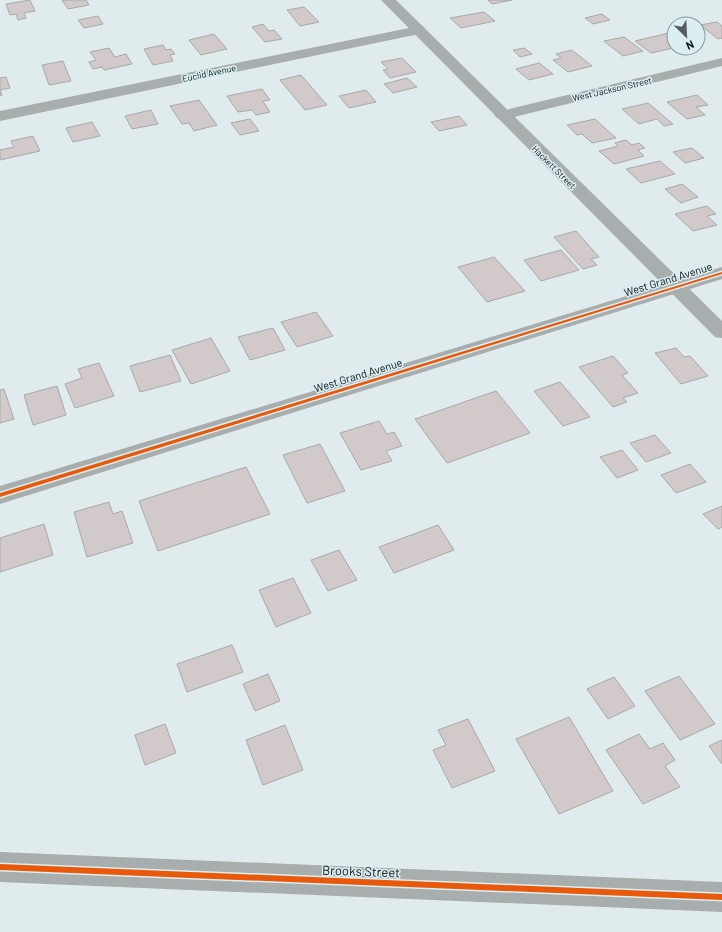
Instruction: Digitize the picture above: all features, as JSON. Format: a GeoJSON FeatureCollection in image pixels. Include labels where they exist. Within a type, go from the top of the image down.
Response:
{"type":"FeatureCollection","features":[{"type":"Feature","properties":{"kind":"street","name":"Hackett Street"},"geometry":{"type":"LineString","coordinates":[[388,0],[722,332]]}},
{"type":"Feature","properties":{"kind":"street","name":"Euclid Avenue"},"geometry":{"type":"LineString","coordinates":[[0,116],[419,30]]}},
{"type":"Feature","properties":{"kind":"street","name":"West Jackson Street"},"geometry":{"type":"LineString","coordinates":[[502,115],[722,62]]}},
{"type":"Feature","properties":{"kind":"street","name":"West Grand Avenue"},"geometry":{"type":"LineString","coordinates":[[0,495],[722,273]]}},
{"type":"Feature","properties":{"kind":"street","name":"Brooks Street"},"geometry":{"type":"LineString","coordinates":[[0,866],[722,897]]}},
{"type":"Feature","properties":{"kind":"building"},"geometry":{"type":"Polygon","coordinates":[[[30,0],[35,11],[24,13],[26,18],[18,20],[16,14],[10,15],[6,4],[30,0]]]}},
{"type":"Feature","properties":{"kind":"building"},"geometry":{"type":"Polygon","coordinates":[[[62,0],[86,0],[89,5],[68,9],[62,0]]]}},
{"type":"Feature","properties":{"kind":"building"},"geometry":{"type":"Polygon","coordinates":[[[488,0],[512,0],[492,4],[488,0]]]}},
{"type":"Feature","properties":{"kind":"building"},"geometry":{"type":"Polygon","coordinates":[[[304,7],[319,22],[300,26],[287,10],[304,7]]]}},
{"type":"Feature","properties":{"kind":"building"},"geometry":{"type":"Polygon","coordinates":[[[484,12],[495,21],[461,28],[450,18],[484,12]]]}},
{"type":"Feature","properties":{"kind":"building"},"geometry":{"type":"Polygon","coordinates":[[[602,14],[610,20],[593,24],[585,18],[602,14]]]}},
{"type":"Feature","properties":{"kind":"building"},"geometry":{"type":"Polygon","coordinates":[[[98,16],[103,24],[84,28],[78,20],[98,16]]]}},
{"type":"Feature","properties":{"kind":"building"},"geometry":{"type":"Polygon","coordinates":[[[717,22],[722,26],[722,38],[718,39],[706,30],[706,24],[717,22]]]}},
{"type":"Feature","properties":{"kind":"building"},"geometry":{"type":"Polygon","coordinates":[[[263,24],[269,31],[274,30],[282,39],[265,42],[252,27],[263,24]]]}},
{"type":"Feature","properties":{"kind":"building"},"geometry":{"type":"Polygon","coordinates":[[[214,34],[227,49],[201,55],[189,40],[214,34]]]}},
{"type":"Feature","properties":{"kind":"building"},"geometry":{"type":"Polygon","coordinates":[[[666,34],[666,50],[651,53],[635,41],[666,34]]]}},
{"type":"Feature","properties":{"kind":"building"},"geometry":{"type":"Polygon","coordinates":[[[624,37],[643,51],[623,56],[604,41],[624,37]]]}},
{"type":"Feature","properties":{"kind":"building"},"geometry":{"type":"Polygon","coordinates":[[[163,45],[166,50],[171,49],[175,54],[170,55],[173,61],[153,65],[144,49],[163,45]]]}},
{"type":"Feature","properties":{"kind":"building"},"geometry":{"type":"Polygon","coordinates":[[[109,48],[115,57],[126,54],[132,64],[104,70],[102,67],[93,69],[89,62],[96,60],[90,52],[109,48]]]}},
{"type":"Feature","properties":{"kind":"building"},"geometry":{"type":"Polygon","coordinates":[[[524,48],[532,54],[520,57],[513,50],[524,48]]]}},
{"type":"Feature","properties":{"kind":"building"},"geometry":{"type":"Polygon","coordinates":[[[572,50],[592,66],[568,72],[553,60],[561,58],[556,54],[572,50]]]}},
{"type":"Feature","properties":{"kind":"building"},"geometry":{"type":"Polygon","coordinates":[[[402,58],[416,72],[390,78],[383,70],[388,69],[381,62],[402,58]]]}},
{"type":"Feature","properties":{"kind":"building"},"geometry":{"type":"Polygon","coordinates":[[[63,61],[71,81],[49,85],[42,65],[63,61]]]}},
{"type":"Feature","properties":{"kind":"building"},"geometry":{"type":"Polygon","coordinates":[[[539,63],[553,74],[529,80],[516,69],[539,63]]]}},
{"type":"Feature","properties":{"kind":"building"},"geometry":{"type":"Polygon","coordinates":[[[301,75],[327,105],[305,110],[280,80],[301,75]]]}},
{"type":"Feature","properties":{"kind":"building"},"geometry":{"type":"Polygon","coordinates":[[[6,77],[10,88],[0,90],[0,78],[6,77]]]}},
{"type":"Feature","properties":{"kind":"building"},"geometry":{"type":"Polygon","coordinates":[[[407,78],[417,87],[393,93],[384,84],[407,78]]]}},
{"type":"Feature","properties":{"kind":"building"},"geometry":{"type":"Polygon","coordinates":[[[262,89],[270,100],[263,101],[270,112],[256,115],[252,110],[238,112],[227,96],[262,89]]]}},
{"type":"Feature","properties":{"kind":"building"},"geometry":{"type":"Polygon","coordinates":[[[366,90],[376,102],[349,108],[339,96],[366,90]]]}},
{"type":"Feature","properties":{"kind":"building"},"geometry":{"type":"Polygon","coordinates":[[[697,95],[708,105],[696,107],[705,115],[687,119],[667,102],[697,95]]]}},
{"type":"Feature","properties":{"kind":"building"},"geometry":{"type":"Polygon","coordinates":[[[199,100],[217,125],[194,131],[189,123],[182,124],[170,106],[199,100]]]}},
{"type":"Feature","properties":{"kind":"building"},"geometry":{"type":"Polygon","coordinates":[[[648,103],[673,124],[664,126],[657,119],[639,124],[622,109],[648,103]]]}},
{"type":"Feature","properties":{"kind":"building"},"geometry":{"type":"Polygon","coordinates":[[[151,110],[158,124],[132,129],[125,116],[151,110]]]}},
{"type":"Feature","properties":{"kind":"building"},"geometry":{"type":"Polygon","coordinates":[[[459,116],[467,125],[439,131],[431,122],[459,116]]]}},
{"type":"Feature","properties":{"kind":"building"},"geometry":{"type":"Polygon","coordinates":[[[250,119],[259,131],[240,135],[231,123],[250,119]]]}},
{"type":"Feature","properties":{"kind":"building"},"geometry":{"type":"Polygon","coordinates":[[[595,119],[616,138],[592,143],[582,134],[577,135],[567,125],[595,119]]]}},
{"type":"Feature","properties":{"kind":"building"},"geometry":{"type":"Polygon","coordinates":[[[92,122],[100,136],[73,142],[66,128],[92,122]]]}},
{"type":"Feature","properties":{"kind":"building"},"geometry":{"type":"Polygon","coordinates":[[[33,136],[40,151],[0,160],[0,150],[14,147],[11,141],[33,136]]]}},
{"type":"Feature","properties":{"kind":"building"},"geometry":{"type":"Polygon","coordinates":[[[626,140],[632,145],[639,143],[645,148],[638,150],[644,156],[614,164],[599,151],[618,146],[615,143],[626,140]]]}},
{"type":"Feature","properties":{"kind":"building"},"geometry":{"type":"Polygon","coordinates":[[[692,148],[704,158],[685,163],[673,152],[692,148]]]}},
{"type":"Feature","properties":{"kind":"building"},"geometry":{"type":"Polygon","coordinates":[[[660,161],[675,174],[641,183],[626,169],[660,161]]]}},
{"type":"Feature","properties":{"kind":"building"},"geometry":{"type":"Polygon","coordinates":[[[682,184],[698,197],[681,203],[665,189],[682,184]]]}},
{"type":"Feature","properties":{"kind":"building"},"geometry":{"type":"Polygon","coordinates":[[[707,206],[716,214],[707,216],[717,225],[693,231],[675,214],[707,206]]]}},
{"type":"Feature","properties":{"kind":"building"},"geometry":{"type":"Polygon","coordinates":[[[576,231],[599,257],[591,259],[597,265],[583,269],[554,237],[576,231]]]}},
{"type":"Feature","properties":{"kind":"building"},"geometry":{"type":"Polygon","coordinates":[[[561,250],[579,270],[541,281],[524,260],[561,250]]]}},
{"type":"Feature","properties":{"kind":"building"},"geometry":{"type":"Polygon","coordinates":[[[494,257],[525,291],[487,302],[458,267],[494,257]]]}},
{"type":"Feature","properties":{"kind":"building"},"geometry":{"type":"Polygon","coordinates":[[[316,312],[333,336],[297,347],[281,322],[316,312]]]}},
{"type":"Feature","properties":{"kind":"building"},"geometry":{"type":"Polygon","coordinates":[[[273,328],[285,350],[250,360],[238,337],[273,328]]]}},
{"type":"Feature","properties":{"kind":"building"},"geometry":{"type":"Polygon","coordinates":[[[211,338],[230,371],[191,384],[172,350],[211,338]]]}},
{"type":"Feature","properties":{"kind":"building"},"geometry":{"type":"Polygon","coordinates":[[[676,348],[684,357],[690,356],[708,376],[681,384],[655,353],[676,348]]]}},
{"type":"Feature","properties":{"kind":"building"},"geometry":{"type":"Polygon","coordinates":[[[170,355],[181,381],[140,392],[130,366],[170,355]]]}},
{"type":"Feature","properties":{"kind":"building"},"geometry":{"type":"Polygon","coordinates":[[[613,356],[628,373],[622,375],[638,393],[623,398],[627,402],[613,407],[579,367],[613,356]]]}},
{"type":"Feature","properties":{"kind":"building"},"geometry":{"type":"Polygon","coordinates":[[[99,363],[114,396],[75,408],[65,384],[82,378],[78,369],[99,363]]]}},
{"type":"Feature","properties":{"kind":"building"},"geometry":{"type":"Polygon","coordinates":[[[560,382],[590,417],[563,426],[534,391],[560,382]]]}},
{"type":"Feature","properties":{"kind":"building"},"geometry":{"type":"Polygon","coordinates":[[[57,386],[66,415],[33,425],[24,395],[57,386]]]}},
{"type":"Feature","properties":{"kind":"building"},"geometry":{"type":"Polygon","coordinates":[[[4,389],[14,419],[0,423],[0,390],[4,389]]]}},
{"type":"Feature","properties":{"kind":"building"},"geometry":{"type":"Polygon","coordinates":[[[496,391],[530,433],[447,463],[415,419],[496,391]]]}},
{"type":"Feature","properties":{"kind":"building"},"geometry":{"type":"Polygon","coordinates":[[[379,421],[387,434],[394,432],[402,446],[386,451],[392,461],[361,470],[340,433],[379,421]]]}},
{"type":"Feature","properties":{"kind":"building"},"geometry":{"type":"Polygon","coordinates":[[[655,435],[671,453],[646,462],[630,443],[655,435]]]}},
{"type":"Feature","properties":{"kind":"building"},"geometry":{"type":"Polygon","coordinates":[[[320,444],[345,491],[307,503],[283,455],[320,444]]]}},
{"type":"Feature","properties":{"kind":"building"},"geometry":{"type":"Polygon","coordinates":[[[622,450],[638,470],[617,478],[600,457],[622,450]]]}},
{"type":"Feature","properties":{"kind":"building"},"geometry":{"type":"Polygon","coordinates":[[[690,464],[706,482],[676,493],[661,475],[690,464]]]}},
{"type":"Feature","properties":{"kind":"building"},"geometry":{"type":"Polygon","coordinates":[[[246,467],[270,514],[158,551],[139,501],[246,467]]]}},
{"type":"Feature","properties":{"kind":"building"},"geometry":{"type":"Polygon","coordinates":[[[109,502],[113,514],[122,511],[133,543],[87,557],[74,512],[109,502]]]}},
{"type":"Feature","properties":{"kind":"building"},"geometry":{"type":"Polygon","coordinates":[[[722,506],[722,527],[718,529],[703,514],[722,506]]]}},
{"type":"Feature","properties":{"kind":"building"},"geometry":{"type":"Polygon","coordinates":[[[44,524],[53,555],[0,572],[0,538],[44,524]]]}},
{"type":"Feature","properties":{"kind":"building"},"geometry":{"type":"Polygon","coordinates":[[[438,525],[454,550],[394,573],[379,547],[438,525]]]}},
{"type":"Feature","properties":{"kind":"building"},"geometry":{"type":"Polygon","coordinates":[[[339,550],[357,580],[328,591],[311,560],[339,550]]]}},
{"type":"Feature","properties":{"kind":"building"},"geometry":{"type":"Polygon","coordinates":[[[293,578],[311,613],[276,627],[259,590],[293,578]]]}},
{"type":"Feature","properties":{"kind":"building"},"geometry":{"type":"Polygon","coordinates":[[[232,645],[243,672],[187,692],[177,664],[232,645]]]}},
{"type":"Feature","properties":{"kind":"building"},"geometry":{"type":"Polygon","coordinates":[[[268,674],[280,701],[255,711],[243,684],[268,674]]]}},
{"type":"Feature","properties":{"kind":"building"},"geometry":{"type":"Polygon","coordinates":[[[679,676],[715,724],[680,740],[645,691],[679,676]]]}},
{"type":"Feature","properties":{"kind":"building"},"geometry":{"type":"Polygon","coordinates":[[[614,677],[635,706],[608,719],[587,689],[614,677]]]}},
{"type":"Feature","properties":{"kind":"building"},"geometry":{"type":"Polygon","coordinates":[[[569,717],[613,791],[559,814],[516,739],[569,717]]]}},
{"type":"Feature","properties":{"kind":"building"},"geometry":{"type":"Polygon","coordinates":[[[468,719],[495,771],[452,788],[433,750],[446,745],[438,730],[468,719]]]}},
{"type":"Feature","properties":{"kind":"building"},"geometry":{"type":"Polygon","coordinates":[[[165,724],[176,753],[145,765],[135,735],[165,724]]]}},
{"type":"Feature","properties":{"kind":"building"},"geometry":{"type":"Polygon","coordinates":[[[285,725],[303,770],[263,785],[246,740],[285,725]]]}},
{"type":"Feature","properties":{"kind":"building"},"geometry":{"type":"Polygon","coordinates":[[[639,734],[650,749],[663,743],[675,760],[665,766],[680,787],[643,804],[606,750],[639,734]]]}},
{"type":"Feature","properties":{"kind":"building"},"geometry":{"type":"Polygon","coordinates":[[[722,740],[722,764],[709,746],[722,740]]]}},
{"type":"Feature","properties":{"kind":"cycle path"},"geometry":{"type":"LineString","coordinates":[[0,495],[722,273]]}},
{"type":"Feature","properties":{"kind":"cycle path"},"geometry":{"type":"LineString","coordinates":[[0,867],[722,897]]}}]}
